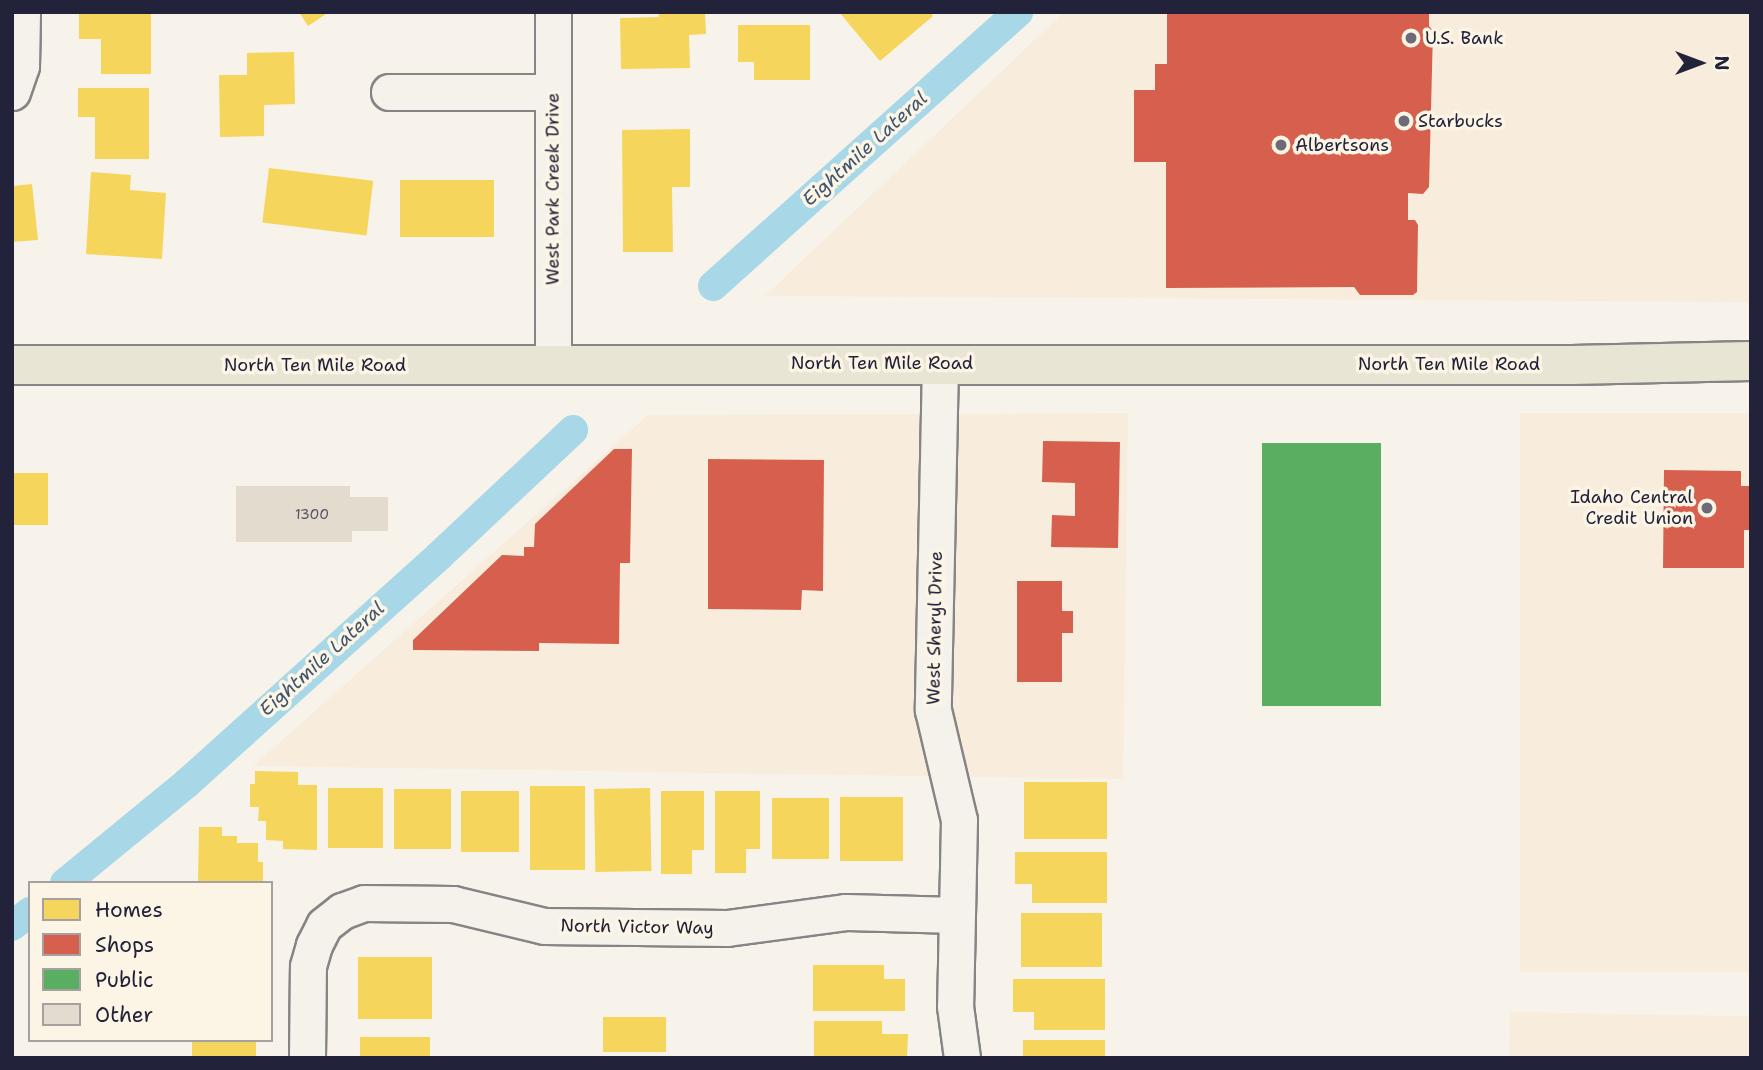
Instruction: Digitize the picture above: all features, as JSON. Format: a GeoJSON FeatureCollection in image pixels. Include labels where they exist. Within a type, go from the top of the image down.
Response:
{"type":"FeatureCollection","features":[{"type":"Feature","properties":{"kind":"main road","name":"North Ten Mile Road"},"geometry":{"type":"LineString","coordinates":[[12,365],[1572,365],[1751,361]]}},
{"type":"Feature","properties":{"kind":"street"},"geometry":{"type":"LineString","coordinates":[[12,92],[22,66],[22,12]]}},
{"type":"Feature","properties":{"kind":"street","name":"West Park Creek Drive"},"geometry":{"type":"LineString","coordinates":[[553,12],[553,365]]}},
{"type":"Feature","properties":{"kind":"street"},"geometry":{"type":"LineString","coordinates":[[389,93],[553,92]]}},
{"type":"Feature","properties":{"kind":"street","name":"West Sheryl Drive"},"geometry":{"type":"LineString","coordinates":[[940,363],[933,710],[959,820],[955,1006],[962,1058]]}},
{"type":"Feature","properties":{"kind":"street","name":"North Victor Way"},"geometry":{"type":"LineString","coordinates":[[307,1058],[309,966],[324,925],[342,911],[364,903],[453,904],[544,926],[727,928],[835,912],[957,915]]}},
{"type":"Feature","properties":{"kind":"shaded area"},"geometry":{"type":"Polygon","coordinates":[[[1064,12],[1751,12],[1751,302],[765,296],[1064,12]]]}},
{"type":"Feature","properties":{"kind":"shaded area"},"geometry":{"type":"Polygon","coordinates":[[[1128,413],[1123,779],[253,766],[648,415],[1128,413]]]}},
{"type":"Feature","properties":{"kind":"shaded area"},"geometry":{"type":"Polygon","coordinates":[[[1520,413],[1751,413],[1751,972],[1520,972],[1520,413]]]}},
{"type":"Feature","properties":{"kind":"shaded area"},"geometry":{"type":"Polygon","coordinates":[[[1510,1012],[1751,1016],[1750,1058],[1509,1058],[1510,1012]]]}},
{"type":"Feature","properties":{"kind":"building: Homes"},"geometry":{"type":"Polygon","coordinates":[[[79,12],[151,12],[151,74],[101,74],[101,39],[79,39],[79,12]]]}},
{"type":"Feature","properties":{"kind":"building: Homes"},"geometry":{"type":"Polygon","coordinates":[[[299,12],[329,12],[308,26],[299,12]]]}},
{"type":"Feature","properties":{"kind":"building: Homes"},"geometry":{"type":"Polygon","coordinates":[[[658,12],[705,12],[706,34],[689,35],[690,68],[621,69],[620,18],[659,17],[658,12]]]}},
{"type":"Feature","properties":{"kind":"building: Homes"},"geometry":{"type":"Polygon","coordinates":[[[839,12],[930,12],[933,16],[880,61],[839,12]]]}},
{"type":"Feature","properties":{"kind":"building: Homes"},"geometry":{"type":"Polygon","coordinates":[[[738,25],[810,25],[810,80],[754,80],[754,62],[738,62],[738,25]]]}},
{"type":"Feature","properties":{"kind":"building: Homes"},"geometry":{"type":"Polygon","coordinates":[[[294,52],[295,104],[264,105],[264,136],[220,137],[219,75],[247,75],[247,53],[294,52]]]}},
{"type":"Feature","properties":{"kind":"building: Homes"},"geometry":{"type":"Polygon","coordinates":[[[78,88],[149,88],[149,159],[95,159],[95,117],[78,117],[78,88]]]}},
{"type":"Feature","properties":{"kind":"building: Homes"},"geometry":{"type":"Polygon","coordinates":[[[690,129],[690,187],[672,187],[673,252],[623,252],[622,130],[690,129]]]}},
{"type":"Feature","properties":{"kind":"building: Homes"},"geometry":{"type":"Polygon","coordinates":[[[269,168],[373,181],[367,235],[262,223],[269,168]]]}},
{"type":"Feature","properties":{"kind":"building: Homes"},"geometry":{"type":"Polygon","coordinates":[[[91,172],[131,175],[130,190],[166,193],[162,259],[86,254],[91,172]]]}},
{"type":"Feature","properties":{"kind":"building: Homes"},"geometry":{"type":"Polygon","coordinates":[[[400,180],[494,180],[494,237],[400,237],[400,180]]]}},
{"type":"Feature","properties":{"kind":"building: Homes"},"geometry":{"type":"Polygon","coordinates":[[[32,184],[38,240],[12,242],[12,186],[32,184]]]}},
{"type":"Feature","properties":{"kind":"building: Homes"},"geometry":{"type":"Polygon","coordinates":[[[12,473],[48,473],[48,525],[12,525],[12,473]]]}},
{"type":"Feature","properties":{"kind":"building: Homes"},"geometry":{"type":"Polygon","coordinates":[[[255,771],[298,772],[298,785],[317,785],[317,850],[283,849],[283,841],[266,840],[266,821],[258,821],[259,807],[250,807],[250,784],[255,784],[255,771]]]}},
{"type":"Feature","properties":{"kind":"building: Homes"},"geometry":{"type":"Polygon","coordinates":[[[1024,782],[1107,782],[1107,839],[1024,839],[1024,782]]]}},
{"type":"Feature","properties":{"kind":"building: Homes"},"geometry":{"type":"Polygon","coordinates":[[[530,786],[585,786],[585,870],[530,870],[530,786]]]}},
{"type":"Feature","properties":{"kind":"building: Homes"},"geometry":{"type":"Polygon","coordinates":[[[328,788],[383,788],[383,848],[328,848],[328,788]]]}},
{"type":"Feature","properties":{"kind":"building: Homes"},"geometry":{"type":"Polygon","coordinates":[[[650,788],[651,871],[595,872],[594,789],[650,788]]]}},
{"type":"Feature","properties":{"kind":"building: Homes"},"geometry":{"type":"Polygon","coordinates":[[[394,789],[451,789],[451,849],[394,849],[394,789]]]}},
{"type":"Feature","properties":{"kind":"building: Homes"},"geometry":{"type":"Polygon","coordinates":[[[461,791],[519,791],[519,852],[461,852],[461,791]]]}},
{"type":"Feature","properties":{"kind":"building: Homes"},"geometry":{"type":"Polygon","coordinates":[[[661,791],[704,791],[704,850],[692,850],[692,874],[661,874],[661,791]]]}},
{"type":"Feature","properties":{"kind":"building: Homes"},"geometry":{"type":"Polygon","coordinates":[[[715,791],[760,791],[760,849],[746,849],[746,873],[715,873],[715,791]]]}},
{"type":"Feature","properties":{"kind":"building: Homes"},"geometry":{"type":"Polygon","coordinates":[[[840,797],[903,797],[903,861],[840,861],[840,797]]]}},
{"type":"Feature","properties":{"kind":"building: Homes"},"geometry":{"type":"Polygon","coordinates":[[[772,798],[829,798],[829,859],[772,859],[772,798]]]}},
{"type":"Feature","properties":{"kind":"building: Homes"},"geometry":{"type":"Polygon","coordinates":[[[199,827],[222,827],[222,836],[237,836],[237,843],[258,843],[258,862],[263,862],[263,881],[198,881],[199,827]]]}},
{"type":"Feature","properties":{"kind":"building: Homes"},"geometry":{"type":"Polygon","coordinates":[[[1015,852],[1107,852],[1107,903],[1032,903],[1032,884],[1015,884],[1015,852]]]}},
{"type":"Feature","properties":{"kind":"building: Homes"},"geometry":{"type":"Polygon","coordinates":[[[1021,913],[1102,913],[1102,967],[1021,967],[1021,913]]]}},
{"type":"Feature","properties":{"kind":"building: Homes"},"geometry":{"type":"Polygon","coordinates":[[[358,957],[432,957],[432,1019],[358,1019],[358,957]]]}},
{"type":"Feature","properties":{"kind":"building: Homes"},"geometry":{"type":"Polygon","coordinates":[[[813,965],[884,965],[884,979],[905,979],[905,1011],[813,1011],[813,965]]]}},
{"type":"Feature","properties":{"kind":"building: Homes"},"geometry":{"type":"Polygon","coordinates":[[[1013,979],[1105,979],[1105,1030],[1034,1030],[1034,1012],[1013,1012],[1013,979]]]}},
{"type":"Feature","properties":{"kind":"building: Homes"},"geometry":{"type":"Polygon","coordinates":[[[603,1017],[666,1017],[666,1052],[603,1052],[603,1017]]]}},
{"type":"Feature","properties":{"kind":"building: Homes"},"geometry":{"type":"Polygon","coordinates":[[[814,1021],[882,1021],[882,1034],[908,1034],[907,1058],[814,1058],[814,1021]]]}},
{"type":"Feature","properties":{"kind":"building: Homes"},"geometry":{"type":"Polygon","coordinates":[[[360,1037],[430,1037],[430,1058],[360,1058],[360,1037]]]}},
{"type":"Feature","properties":{"kind":"building: Homes"},"geometry":{"type":"Polygon","coordinates":[[[1023,1040],[1105,1040],[1105,1058],[1023,1058],[1023,1040]]]}},
{"type":"Feature","properties":{"kind":"building: Homes"},"geometry":{"type":"Polygon","coordinates":[[[192,1042],[256,1042],[256,1058],[192,1058],[192,1042]]]}},
{"type":"Feature","properties":{"kind":"building: Shops","name":"Albertsons"},"geometry":{"type":"Polygon","coordinates":[[[1167,12],[1429,12],[1429,26],[1433,31],[1429,187],[1423,194],[1408,193],[1408,220],[1415,220],[1418,225],[1417,292],[1413,295],[1360,295],[1354,287],[1166,288],[1166,162],[1134,162],[1134,90],[1155,90],[1155,64],[1167,64],[1167,12]]]}},
{"type":"Feature","properties":{"kind":"building: Shops"},"geometry":{"type":"Polygon","coordinates":[[[1043,441],[1120,442],[1118,548],[1051,547],[1052,515],[1075,516],[1075,483],[1042,482],[1043,441]]]}},
{"type":"Feature","properties":{"kind":"building: Shops"},"geometry":{"type":"Polygon","coordinates":[[[614,449],[632,449],[630,563],[620,563],[619,644],[539,643],[539,651],[413,650],[413,640],[502,555],[524,556],[524,547],[534,547],[535,524],[614,449]]]}},
{"type":"Feature","properties":{"kind":"building: Shops"},"geometry":{"type":"Polygon","coordinates":[[[708,459],[824,460],[823,591],[802,590],[801,610],[708,609],[708,459]]]}},
{"type":"Feature","properties":{"kind":"building: Shops","name":"Idaho Central Credit Union"},"geometry":{"type":"Polygon","coordinates":[[[1664,470],[1741,471],[1741,486],[1751,486],[1751,530],[1744,530],[1744,568],[1663,568],[1664,470]]]}},
{"type":"Feature","properties":{"kind":"building: Shops"},"geometry":{"type":"Polygon","coordinates":[[[1017,581],[1062,581],[1062,611],[1073,611],[1073,633],[1062,633],[1062,682],[1017,682],[1017,581]]]}},
{"type":"Feature","properties":{"kind":"building: Public"},"geometry":{"type":"Polygon","coordinates":[[[1262,443],[1381,443],[1381,706],[1262,706],[1262,443]]]}},
{"type":"Feature","properties":{"kind":"building: Other"},"geometry":{"type":"Polygon","coordinates":[[[236,486],[350,486],[350,497],[388,497],[388,531],[352,531],[352,542],[236,542],[236,486]]]}},
{"type":"Feature","properties":{"kind":"waterway","name":"Eightmile Lateral"},"geometry":{"type":"LineString","coordinates":[[713,286],[1018,12]]}},
{"type":"Feature","properties":{"kind":"waterway","name":"Eightmile Lateral"},"geometry":{"type":"LineString","coordinates":[[67,881],[187,783],[439,556],[573,430]]}},
{"type":"Feature","properties":{"kind":"waterway","name":"Eightmile Lateral"},"geometry":{"type":"LineString","coordinates":[[12,926],[28,914]]}},
{"type":"Feature","properties":{"kind":"place","name":"U.S. Bank"},"geometry":{"type":"Point","coordinates":[1411,38]}},
{"type":"Feature","properties":{"kind":"place","name":"Starbucks"},"geometry":{"type":"Point","coordinates":[1404,121]}},
{"type":"Feature","properties":{"kind":"place","name":"Albertsons"},"geometry":{"type":"Point","coordinates":[1281,145]}},
{"type":"Feature","properties":{"kind":"place","name":"Idaho Central Credit Union"},"geometry":{"type":"Point","coordinates":[1707,508]}}]}
